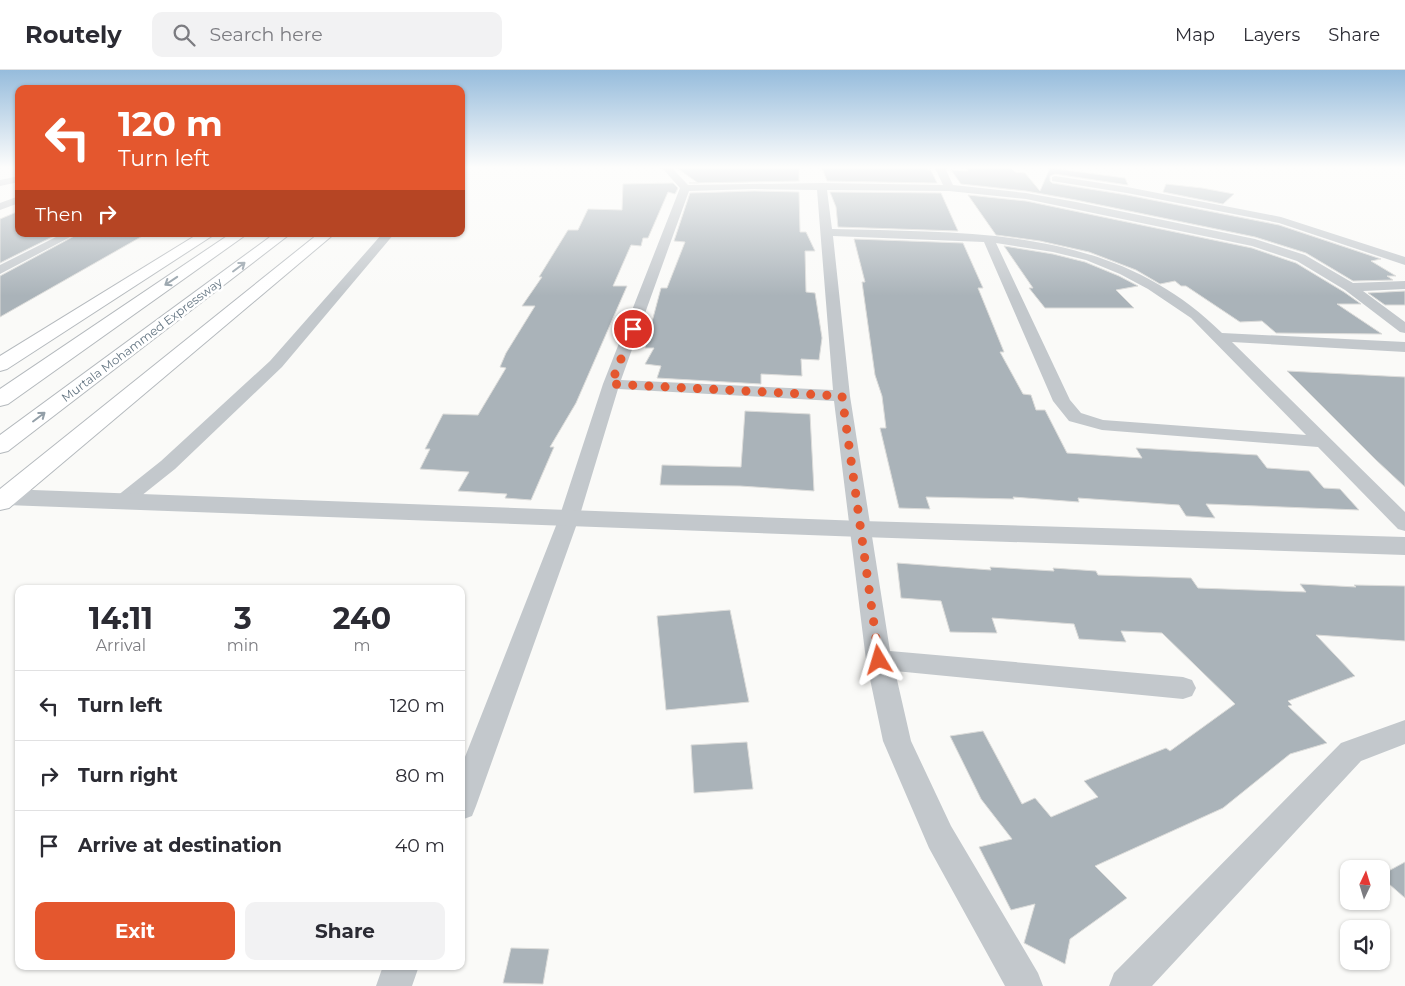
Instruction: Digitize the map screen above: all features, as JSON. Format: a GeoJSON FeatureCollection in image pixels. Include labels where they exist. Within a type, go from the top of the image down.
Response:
{"type":"FeatureCollection","features":[{"type":"Feature","properties":{"kind":"main road"},"geometry":{"type":"LineString","coordinates":[[0,365],[203,237]]}},
{"type":"Feature","properties":{"kind":"main road","name":"Murtala Mohammed Expressway"},"geometry":{"type":"LineString","coordinates":[[0,399],[236,237]]}},
{"type":"Feature","properties":{"kind":"main road","name":"Murtala Mohammed Expressway"},"geometry":{"type":"LineString","coordinates":[[0,446],[279,237]]}},
{"type":"Feature","properties":{"kind":"main road"},"geometry":{"type":"LineString","coordinates":[[3,500],[323,237]]}},
{"type":"Feature","properties":{"kind":"street"},"geometry":{"type":"LineString","coordinates":[[465,795],[569,518],[611,384],[676,211]]}},
{"type":"Feature","properties":{"kind":"street"},"geometry":{"type":"LineString","coordinates":[[824,211],[835,308],[842,396],[879,660],[897,741],[940,837],[1025,986]]}},
{"type":"Feature","properties":{"kind":"street"},"geometry":{"type":"LineString","coordinates":[[1098,211],[1255,243],[1301,258],[1350,287],[1405,329]]}},
{"type":"Feature","properties":{"kind":"street"},"geometry":{"type":"LineString","coordinates":[[1233,211],[1281,220],[1405,261]]}},
{"type":"Feature","properties":{"kind":"street"},"geometry":{"type":"LineString","coordinates":[[825,232],[1028,243],[1059,249],[1125,272],[1155,288],[1196,315],[1405,524]]}},
{"type":"Feature","properties":{"kind":"street"},"geometry":{"type":"LineString","coordinates":[[0,270],[64,237]]}},
{"type":"Feature","properties":{"kind":"street"},"geometry":{"type":"LineString","coordinates":[[124,500],[168,464],[276,364],[385,237]]}},
{"type":"Feature","properties":{"kind":"street"},"geometry":{"type":"LineString","coordinates":[[989,240],[1062,401],[1075,417],[1102,425],[1321,442]]}},
{"type":"Feature","properties":{"kind":"street"},"geometry":{"type":"LineString","coordinates":[[1350,287],[1405,285]]}},
{"type":"Feature","properties":{"kind":"street"},"geometry":{"type":"LineString","coordinates":[[1219,337],[1405,346]]}},
{"type":"Feature","properties":{"kind":"street"},"geometry":{"type":"LineString","coordinates":[[611,384],[842,396]]}},
{"type":"Feature","properties":{"kind":"street"},"geometry":{"type":"LineString","coordinates":[[3,500],[124,500],[862,529],[1405,546]]}},
{"type":"Feature","properties":{"kind":"street"},"geometry":{"type":"LineString","coordinates":[[879,660],[1183,688]]}},
{"type":"Feature","properties":{"kind":"street"},"geometry":{"type":"LineString","coordinates":[[1127,986],[1351,752],[1405,732]]}},
{"type":"Feature","properties":{"kind":"street"},"geometry":{"type":"LineString","coordinates":[[394,986],[400,970]]}},
{"type":"Feature","properties":{"kind":"building"},"geometry":{"type":"Polygon","coordinates":[[[587,211],[660,211],[648,238],[643,238],[641,246],[631,245],[613,286],[627,286],[576,403],[550,447],[554,447],[531,500],[505,498],[507,494],[458,491],[469,472],[420,469],[430,449],[425,449],[443,414],[478,415],[506,368],[500,367],[506,353],[535,306],[522,306],[542,277],[539,277],[568,230],[578,230],[587,211]]]}},
{"type":"Feature","properties":{"kind":"building"},"geometry":{"type":"Polygon","coordinates":[[[684,211],[799,211],[800,232],[806,232],[815,251],[805,251],[806,292],[815,293],[822,338],[819,360],[801,359],[802,376],[761,374],[761,384],[657,378],[661,366],[645,364],[654,348],[645,348],[661,288],[667,288],[685,242],[674,241],[684,211]]]}},
{"type":"Feature","properties":{"kind":"building"},"geometry":{"type":"Polygon","coordinates":[[[836,211],[949,211],[958,231],[838,227],[836,211]]]}},
{"type":"Feature","properties":{"kind":"building"},"geometry":{"type":"Polygon","coordinates":[[[979,211],[1073,211],[1252,248],[1296,263],[1344,292],[1361,304],[1337,304],[1382,334],[1276,333],[1262,321],[1240,322],[1186,286],[1181,286],[1175,281],[1160,284],[1136,270],[1089,252],[1040,241],[996,235],[979,211]]]}},
{"type":"Feature","properties":{"kind":"building"},"geometry":{"type":"Polygon","coordinates":[[[1128,211],[1207,211],[1279,225],[1381,259],[1371,261],[1396,276],[1387,276],[1393,280],[1353,281],[1306,253],[1255,237],[1128,211]]]}},
{"type":"Feature","properties":{"kind":"building"},"geometry":{"type":"Polygon","coordinates":[[[15,213],[15,237],[52,237],[0,263],[0,219],[15,213]]]}},
{"type":"Feature","properties":{"kind":"building"},"geometry":{"type":"Polygon","coordinates":[[[72,237],[141,237],[0,317],[0,276],[72,237]]]}},
{"type":"Feature","properties":{"kind":"building"},"geometry":{"type":"Polygon","coordinates":[[[854,239],[963,243],[983,288],[978,288],[1004,352],[1000,352],[1023,394],[1031,395],[1036,410],[1045,410],[1067,453],[1142,458],[1136,448],[1257,455],[1267,468],[1309,471],[1324,488],[1340,489],[1359,510],[1206,504],[1215,518],[1186,516],[1179,505],[1078,498],[1079,502],[1013,497],[1014,499],[926,497],[930,509],[899,508],[880,428],[886,428],[882,396],[875,375],[862,282],[865,282],[854,239]]]}},
{"type":"Feature","properties":{"kind":"building"},"geometry":{"type":"Polygon","coordinates":[[[1004,246],[1053,254],[1085,262],[1119,276],[1138,286],[1116,290],[1134,308],[1045,308],[1029,288],[1033,288],[1004,246]]]}},
{"type":"Feature","properties":{"kind":"building"},"geometry":{"type":"Polygon","coordinates":[[[1405,291],[1405,305],[1385,305],[1368,293],[1405,291]]]}},
{"type":"Feature","properties":{"kind":"building"},"geometry":{"type":"Polygon","coordinates":[[[1287,371],[1405,377],[1405,487],[1376,460],[1287,371]]]}},
{"type":"Feature","properties":{"kind":"building"},"geometry":{"type":"Polygon","coordinates":[[[745,411],[810,414],[814,491],[740,486],[660,485],[662,465],[741,467],[745,411]]]}},
{"type":"Feature","properties":{"kind":"building"},"geometry":{"type":"Polygon","coordinates":[[[897,563],[991,570],[990,567],[1054,571],[1053,568],[1096,571],[1098,575],[1191,578],[1198,588],[1306,592],[1300,584],[1356,587],[1354,585],[1405,586],[1405,641],[1316,635],[1355,676],[1288,701],[1292,705],[1288,706],[1327,743],[1290,754],[1223,808],[1095,866],[1127,898],[1070,939],[1065,964],[1024,943],[1035,904],[1011,910],[979,847],[1012,839],[981,799],[950,736],[983,731],[1022,804],[1035,798],[1051,817],[1098,797],[1084,781],[1166,748],[1170,751],[1235,704],[1162,633],[1121,631],[1126,642],[1079,639],[1074,624],[992,618],[997,633],[950,632],[941,601],[901,598],[897,563]]]}},
{"type":"Feature","properties":{"kind":"building"},"geometry":{"type":"Polygon","coordinates":[[[730,610],[749,702],[666,710],[657,616],[730,610]]]}},
{"type":"Feature","properties":{"kind":"building"},"geometry":{"type":"Polygon","coordinates":[[[747,742],[753,789],[694,793],[691,745],[747,742]]]}},
{"type":"Feature","properties":{"kind":"building"},"geometry":{"type":"Polygon","coordinates":[[[1405,862],[1405,898],[1390,885],[1390,870],[1405,862]]]}},
{"type":"Feature","properties":{"kind":"building"},"geometry":{"type":"Polygon","coordinates":[[[511,948],[549,949],[543,984],[503,983],[511,948]]]}},
{"type":"Feature","properties":{"kind":"route"},"geometry":{"type":"LineString","coordinates":[[633,329],[611,384],[842,396],[879,660]]}}]}
